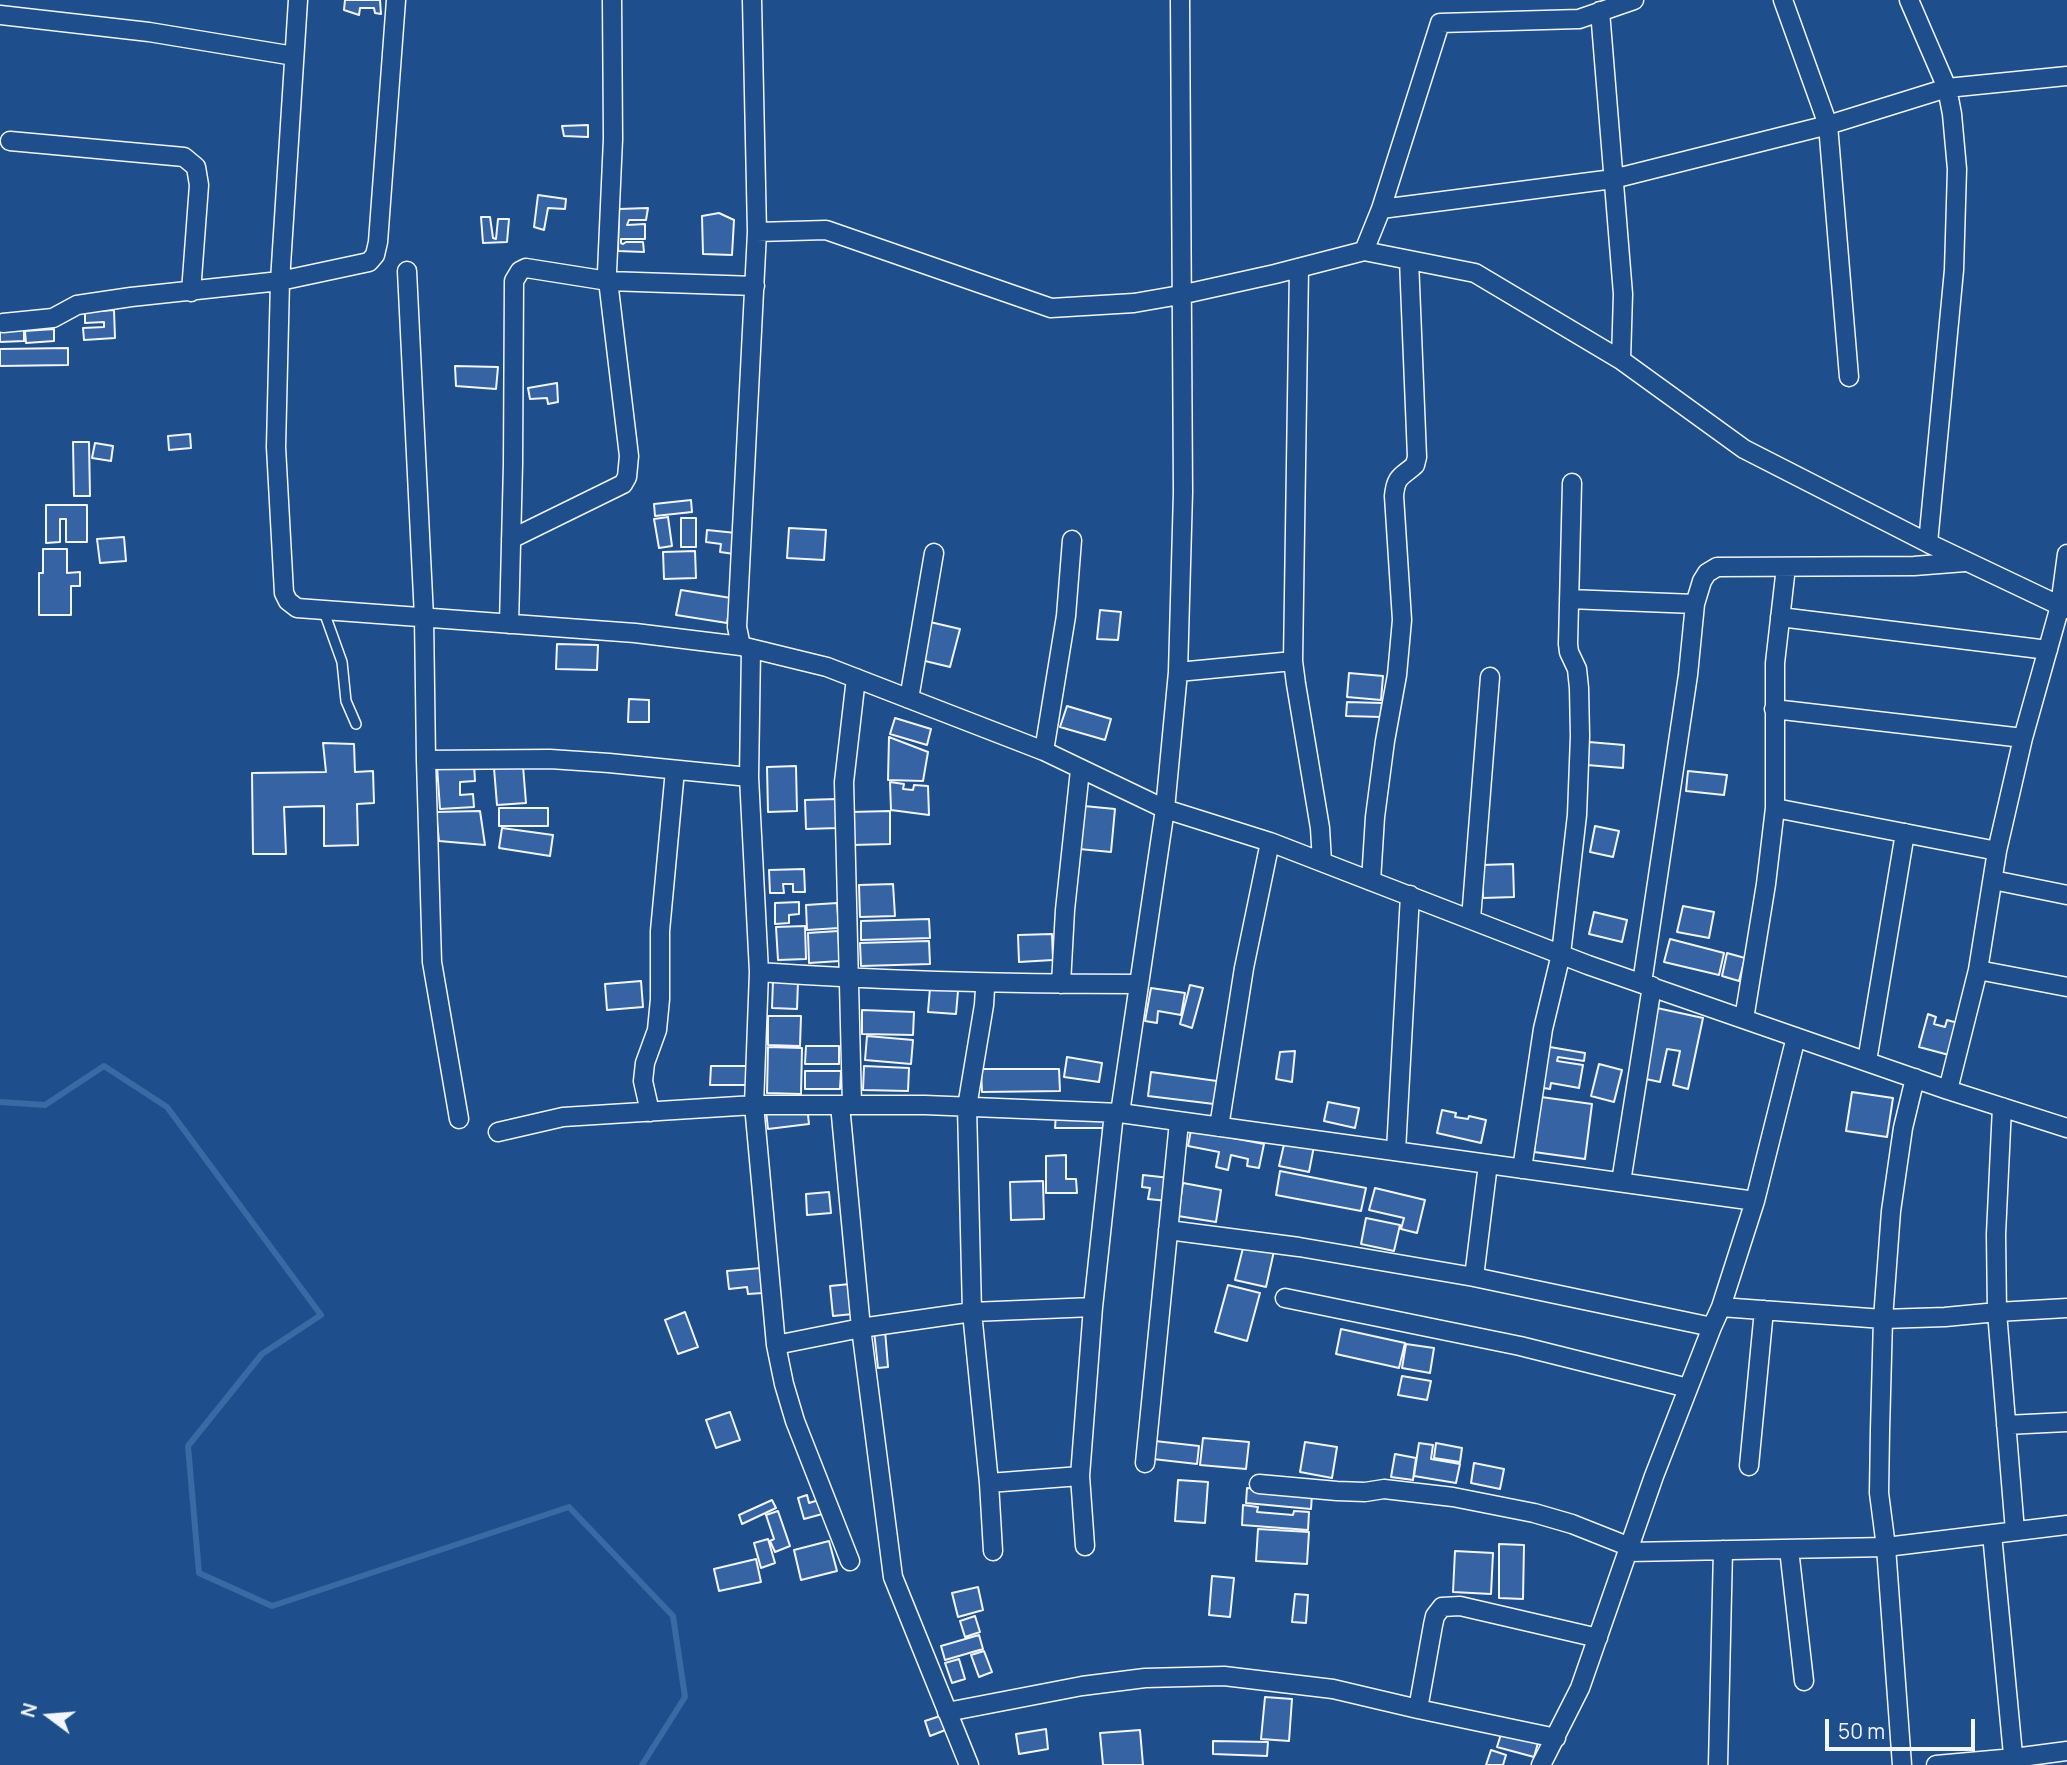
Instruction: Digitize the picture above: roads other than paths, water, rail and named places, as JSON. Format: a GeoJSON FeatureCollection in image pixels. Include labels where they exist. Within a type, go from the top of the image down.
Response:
{"type":"FeatureCollection","features":[{"type":"Feature","properties":{"kind":"street"},"geometry":{"type":"LineString","coordinates":[[298,0],[280,281],[276,447],[284,593],[288,601],[297,608],[635,633],[746,647],[827,667],[1044,751],[1165,808],[1269,842],[1588,965],[1948,1090],[2067,1128]]}},
{"type":"Feature","properties":{"kind":"street"},"geometry":{"type":"LineString","coordinates":[[3,323],[53,318],[77,306],[131,297],[280,281],[369,262],[375,255],[396,0]]}},
{"type":"Feature","properties":{"kind":"street"},"geometry":{"type":"LineString","coordinates":[[511,540],[624,484],[627,477],[629,456],[608,281],[613,139],[612,0]]}},
{"type":"Feature","properties":{"kind":"street"},"geometry":{"type":"LineString","coordinates":[[752,0],[757,232],[737,627],[746,647],[758,972],[754,1105],[776,1345],[784,1384],[795,1421],[850,1561]]}},
{"type":"Feature","properties":{"kind":"street"},"geometry":{"type":"LineString","coordinates":[[1085,1546],[1080,1476],[1093,1307],[1117,1113],[1165,808],[1178,673],[1183,492],[1180,0]]}},
{"type":"Feature","properties":{"kind":"street"},"geometry":{"type":"LineString","coordinates":[[1364,251],[1381,209],[1440,23],[1579,19],[1634,0]]}},
{"type":"Feature","properties":{"kind":"street"},"geometry":{"type":"LineString","coordinates":[[1783,0],[1828,125],[1849,377]]}},
{"type":"Feature","properties":{"kind":"street"},"geometry":{"type":"LineString","coordinates":[[1909,0],[1947,88],[1956,169],[1954,270],[1928,543]]}},
{"type":"Feature","properties":{"kind":"street"},"geometry":{"type":"LineString","coordinates":[[1601,11],[1623,294],[1621,360]]}},
{"type":"Feature","properties":{"kind":"street"},"geometry":{"type":"LineString","coordinates":[[0,15],[149,32],[294,56]]}},
{"type":"Feature","properties":{"kind":"street"},"geometry":{"type":"LineString","coordinates":[[1381,209],[1613,179],[1828,125],[1947,88],[2067,76]]}},
{"type":"Feature","properties":{"kind":"street"},"geometry":{"type":"LineString","coordinates":[[9,141],[184,157],[195,167],[199,185],[191,292]]}},
{"type":"Feature","properties":{"kind":"street"},"geometry":{"type":"LineString","coordinates":[[757,232],[826,230],[1051,308],[1134,303],[1180,295],[1364,251],[1475,273],[1621,360],[1744,449],[1928,543],[2064,608]]}},
{"type":"Feature","properties":{"kind":"street"},"geometry":{"type":"LineString","coordinates":[[1371,881],[1375,817],[1402,620],[1395,482],[1415,465],[1417,457],[1409,260]]}},
{"type":"Feature","properties":{"kind":"street"},"geometry":{"type":"LineString","coordinates":[[509,624],[514,281],[520,271],[526,268],[608,281],[755,286]]}},
{"type":"Feature","properties":{"kind":"street"},"geometry":{"type":"LineString","coordinates":[[1299,268],[1293,661],[1320,828],[1322,862]]}},
{"type":"Feature","properties":{"kind":"street"},"geometry":{"type":"LineString","coordinates":[[407,271],[424,617],[432,962],[459,1119]]}},
{"type":"Feature","properties":{"kind":"street"},"geometry":{"type":"LineString","coordinates":[[1522,1169],[1543,1029],[1560,954],[1577,815],[1580,736],[1577,669],[1568,644],[1572,483]]}},
{"type":"Feature","properties":{"kind":"street"},"geometry":{"type":"LineString","coordinates":[[1044,751],[1066,616],[1072,540]]}},
{"type":"Feature","properties":{"kind":"street"},"geometry":{"type":"LineString","coordinates":[[909,699],[934,553]]}},
{"type":"Feature","properties":{"kind":"street"},"geometry":{"type":"LineString","coordinates":[[1948,1090],[1978,970],[1997,851],[2022,738],[2048,650],[2064,608],[2067,554]]}},
{"type":"Feature","properties":{"kind":"street"},"geometry":{"type":"LineString","coordinates":[[1621,1182],[1695,604],[1702,581],[1707,573],[1717,567],[1914,566],[1969,562]]}},
{"type":"Feature","properties":{"kind":"street"},"geometry":{"type":"LineString","coordinates":[[1744,1019],[1766,884],[1775,808],[1776,663],[1786,567]]}},
{"type":"Feature","properties":{"kind":"street"},"geometry":{"type":"LineString","coordinates":[[1570,599],[1695,604]]}},
{"type":"Feature","properties":{"kind":"street"},"geometry":{"type":"LineString","coordinates":[[1780,617],[2048,650]]}},
{"type":"Feature","properties":{"kind":"street"},"geometry":{"type":"LineString","coordinates":[[1178,673],[1293,661]]}},
{"type":"Feature","properties":{"kind":"street"},"geometry":{"type":"LineString","coordinates":[[1471,919],[1490,677]]}},
{"type":"Feature","properties":{"kind":"street"},"geometry":{"type":"LineString","coordinates":[[856,678],[844,782],[849,979],[846,1105],[860,1328],[893,1577],[969,1765]]}},
{"type":"Feature","properties":{"kind":"street"},"geometry":{"type":"LineString","coordinates":[[1774,709],[2022,738]]}},
{"type":"Feature","properties":{"kind":"street"},"geometry":{"type":"LineString","coordinates":[[426,760],[550,759],[749,777]]}},
{"type":"Feature","properties":{"kind":"street"},"geometry":{"type":"LineString","coordinates":[[650,1112],[643,1081],[645,1063],[657,1030],[660,931],[675,769]]}},
{"type":"Feature","properties":{"kind":"street"},"geometry":{"type":"LineString","coordinates":[[1061,984],[1065,910],[1080,770]]}},
{"type":"Feature","properties":{"kind":"street"},"geometry":{"type":"LineString","coordinates":[[1775,808],[1997,851]]}},
{"type":"Feature","properties":{"kind":"street"},"geometry":{"type":"LineString","coordinates":[[1867,1061],[1905,833]]}},
{"type":"Feature","properties":{"kind":"street"},"geometry":{"type":"LineString","coordinates":[[1219,1127],[1244,968],[1269,842]]}},
{"type":"Feature","properties":{"kind":"street"},"geometry":{"type":"LineString","coordinates":[[1993,880],[2067,895]]}},
{"type":"Feature","properties":{"kind":"street"},"geometry":{"type":"LineString","coordinates":[[1396,1151],[1410,895]]}},
{"type":"Feature","properties":{"kind":"street"},"geometry":{"type":"LineString","coordinates":[[1978,970],[2067,987]]}},
{"type":"Feature","properties":{"kind":"street"},"geometry":{"type":"LineString","coordinates":[[758,972],[849,979],[982,984],[1138,984]]}},
{"type":"Feature","properties":{"kind":"street"},"geometry":{"type":"LineString","coordinates":[[982,984],[985,989],[984,1005],[967,1107],[972,1312],[993,1551]]}},
{"type":"Feature","properties":{"kind":"street"},"geometry":{"type":"LineString","coordinates":[[1541,1765],[1580,1688],[1688,1388],[1721,1307],[1755,1201],[1796,1037]]}},
{"type":"Feature","properties":{"kind":"street"},"geometry":{"type":"LineString","coordinates":[[1902,1765],[1886,1547],[1879,1493],[1884,1320],[1891,1211],[1903,1128],[1915,1078]]}},
{"type":"Feature","properties":{"kind":"street"},"geometry":{"type":"LineString","coordinates":[[498,1132],[563,1117],[754,1105],[967,1107],[1117,1113],[1755,1201]]}},
{"type":"Feature","properties":{"kind":"street"},"geometry":{"type":"LineString","coordinates":[[2002,1107],[1996,1234],[1997,1311],[2015,1531]]}},
{"type":"Feature","properties":{"kind":"street"},"geometry":{"type":"LineString","coordinates":[[1145,1463],[1179,1122]]}},
{"type":"Feature","properties":{"kind":"street"},"geometry":{"type":"LineString","coordinates":[[1474,1277],[1488,1164]]}},
{"type":"Feature","properties":{"kind":"street"},"geometry":{"type":"LineString","coordinates":[[1168,1230],[1299,1247],[1474,1277],[1712,1327]]}},
{"type":"Feature","properties":{"kind":"street"},"geometry":{"type":"LineString","coordinates":[[1285,1298],[1520,1346],[1688,1388]]}},
{"type":"Feature","properties":{"kind":"street"},"geometry":{"type":"LineString","coordinates":[[776,1345],[860,1328],[972,1312],[1093,1307]]}},
{"type":"Feature","properties":{"kind":"street"},"geometry":{"type":"LineString","coordinates":[[1721,1307],[1884,1320],[2067,1308]]}},
{"type":"Feature","properties":{"kind":"street"},"geometry":{"type":"LineString","coordinates":[[1749,1465],[1764,1310]]}},
{"type":"Feature","properties":{"kind":"street"},"geometry":{"type":"LineString","coordinates":[[2006,1425],[2067,1422]]}},
{"type":"Feature","properties":{"kind":"street"},"geometry":{"type":"LineString","coordinates":[[989,1483],[1080,1476]]}},
{"type":"Feature","properties":{"kind":"street"},"geometry":{"type":"LineString","coordinates":[[1259,1484],[1337,1492],[1384,1489],[1453,1497],[1535,1513],[1572,1524],[1629,1549],[1886,1547],[2067,1525]]}},
{"type":"Feature","properties":{"kind":"street"},"geometry":{"type":"LineString","coordinates":[[1992,1534],[2014,1762]]}},
{"type":"Feature","properties":{"kind":"street"},"geometry":{"type":"LineString","coordinates":[[1789,1549],[1804,1681]]}},
{"type":"Feature","properties":{"kind":"street"},"geometry":{"type":"LineString","coordinates":[[1718,1765],[1723,1550]]}},
{"type":"Feature","properties":{"kind":"street"},"geometry":{"type":"LineString","coordinates":[[1418,1709],[1433,1625],[1442,1607],[1460,1606],[1598,1638]]}},
{"type":"Feature","properties":{"kind":"street"},"geometry":{"type":"LineString","coordinates":[[947,1712],[1082,1686],[1145,1678],[1224,1676],[1333,1689],[1556,1738]]}},
{"type":"Feature","properties":{"kind":"street"},"geometry":{"type":"LineString","coordinates":[[1936,1765],[2014,1762],[2067,1751]]}},
{"type":"Feature","properties":{"kind":"lane"},"geometry":{"type":"LineString","coordinates":[[323,609],[342,662],[346,701],[356,724]]}},
{"type":"Feature","properties":{"kind":"waterway"},"geometry":{"type":"LineString","coordinates":[[0,1102],[45,1105],[104,1066],[167,1107],[321,1315],[262,1354],[188,1446],[199,1573],[272,1606],[569,1507],[673,1616],[685,1697],[642,1765]]}}]}
